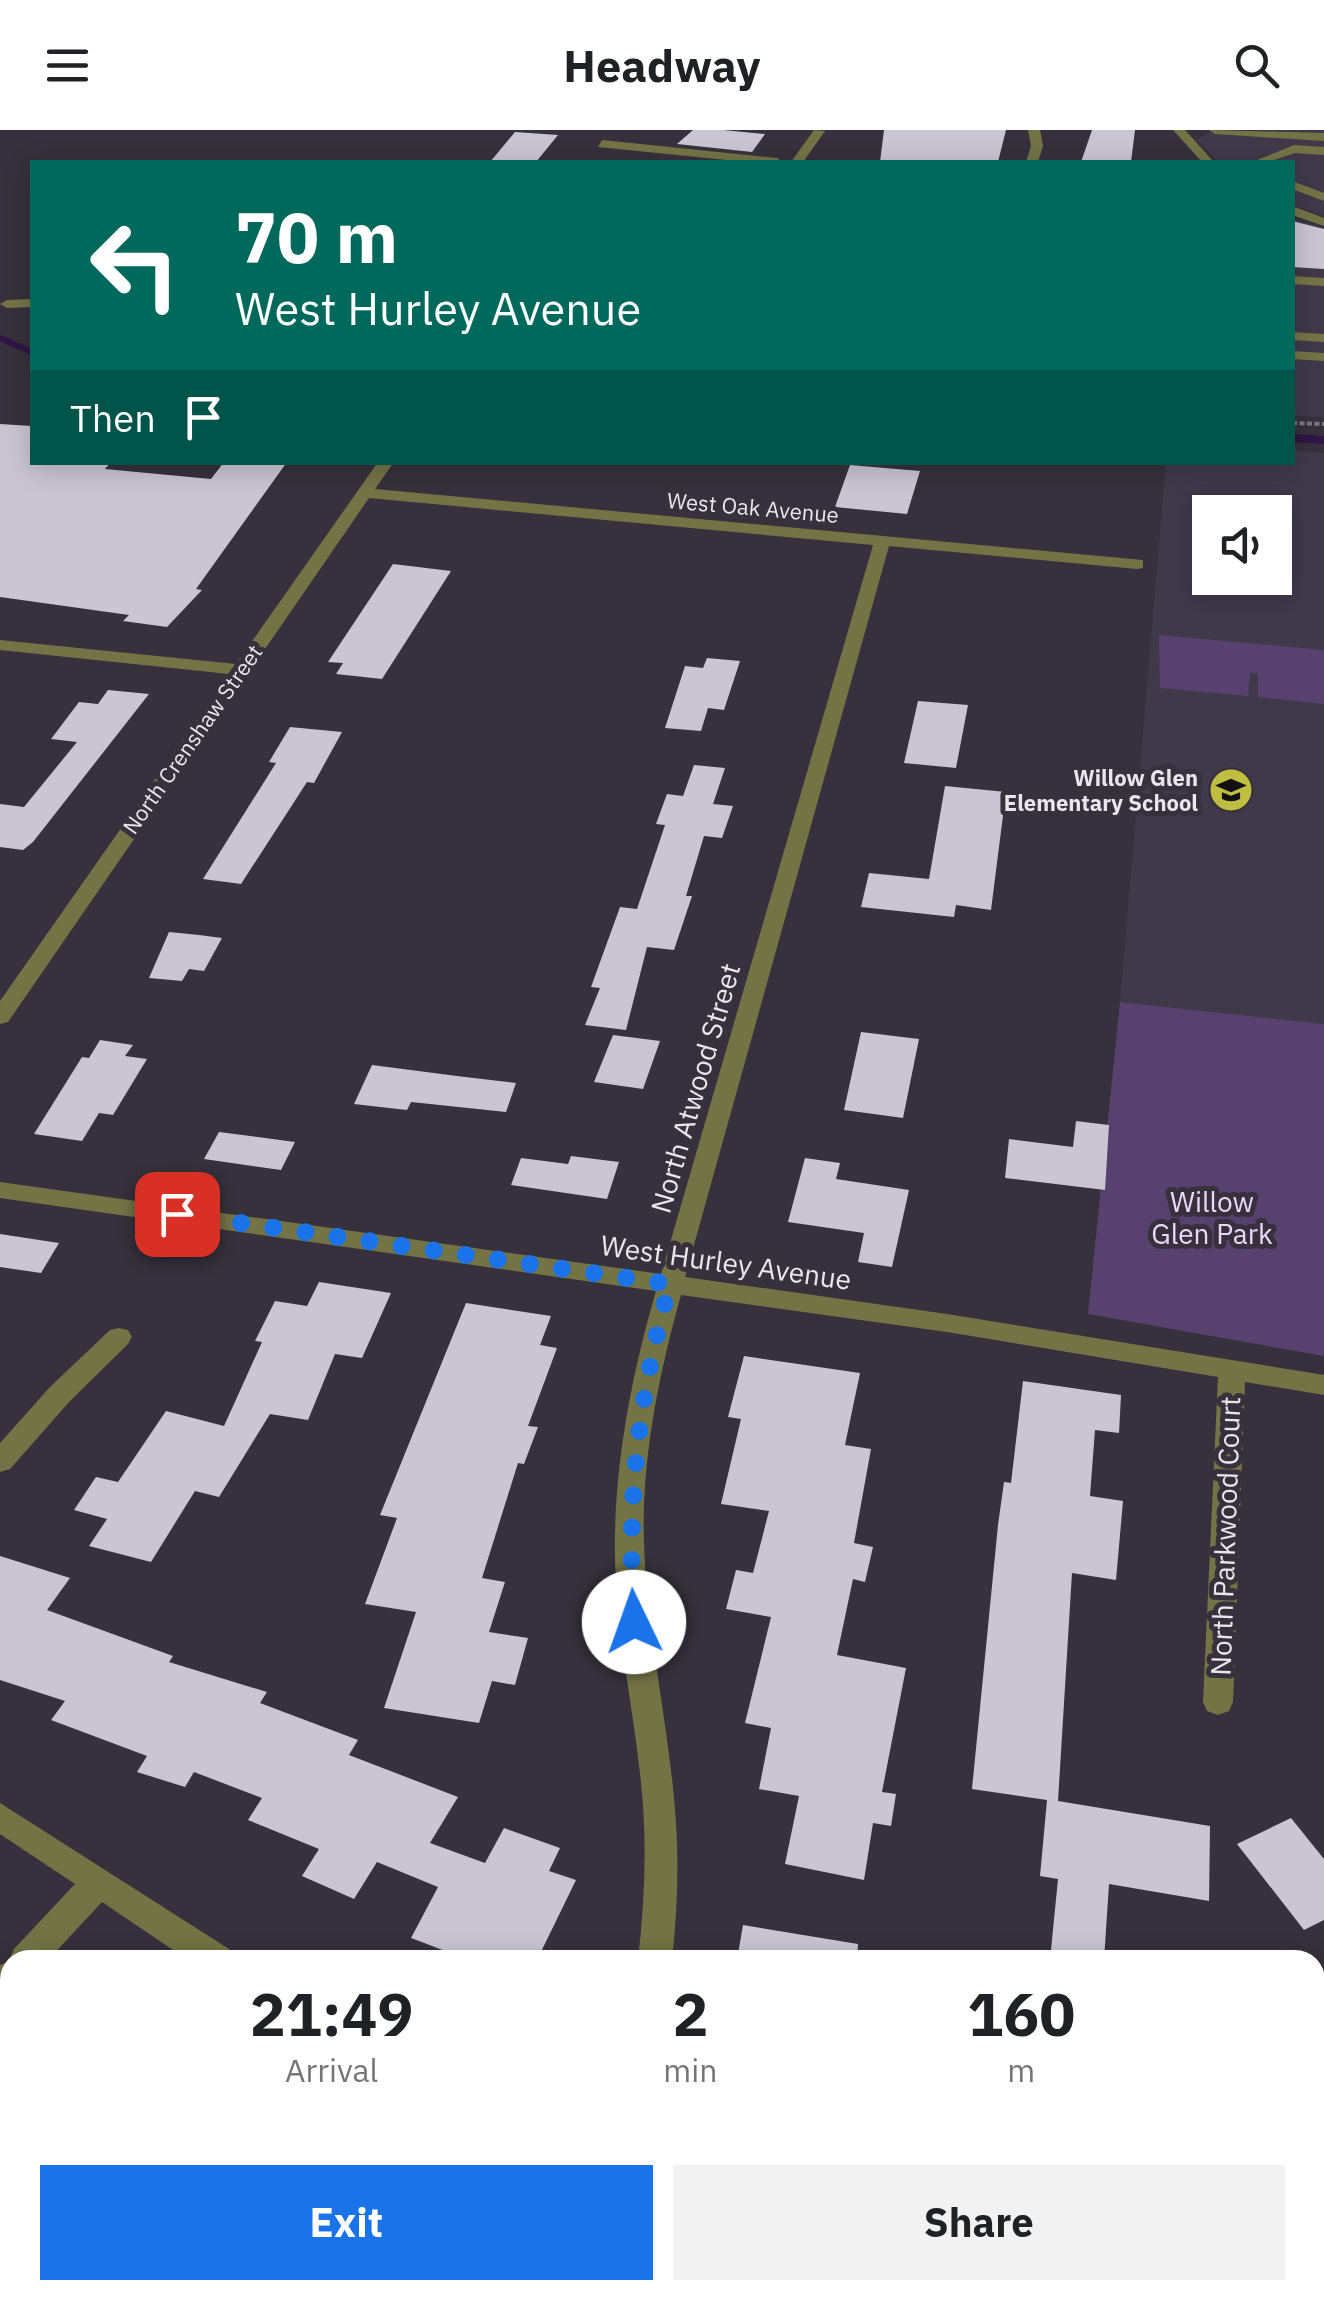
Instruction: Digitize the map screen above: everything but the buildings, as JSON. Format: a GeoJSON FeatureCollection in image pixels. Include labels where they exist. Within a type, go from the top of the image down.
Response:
{"type":"FeatureCollection","features":[{"type":"Feature","properties":{"kind":"street"},"geometry":{"type":"LineString","coordinates":[[611,130],[598,149],[749,160]]}},
{"type":"Feature","properties":{"kind":"street"},"geometry":{"type":"LineString","coordinates":[[1032,160],[1034,130]]}},
{"type":"Feature","properties":{"kind":"street"},"geometry":{"type":"LineString","coordinates":[[1179,130],[1206,160]]}},
{"type":"Feature","properties":{"kind":"street"},"geometry":{"type":"LineString","coordinates":[[1215,130],[1294,142],[1324,151]]}},
{"type":"Feature","properties":{"kind":"street"},"geometry":{"type":"LineString","coordinates":[[798,160],[819,131]]}},
{"type":"Feature","properties":{"kind":"street"},"geometry":{"type":"LineString","coordinates":[[1262,160],[1316,134]]}},
{"type":"Feature","properties":{"kind":"street"},"geometry":{"type":"LineString","coordinates":[[1295,186],[1324,197]]}},
{"type":"Feature","properties":{"kind":"street"},"geometry":{"type":"LineString","coordinates":[[1295,211],[1324,222]]}},
{"type":"Feature","properties":{"kind":"street"},"geometry":{"type":"LineString","coordinates":[[1295,280],[1324,282]]}},
{"type":"Feature","properties":{"kind":"street"},"geometry":{"type":"LineString","coordinates":[[7,304],[30,302]]}},
{"type":"Feature","properties":{"kind":"street"},"geometry":{"type":"LineString","coordinates":[[1295,336],[1324,338]]}},
{"type":"Feature","properties":{"kind":"street"},"geometry":{"type":"LineString","coordinates":[[1295,354],[1324,357]]}},
{"type":"Feature","properties":{"kind":"street","name":"North Crenshaw Street"},"geometry":{"type":"LineString","coordinates":[[0,1017],[384,465]]}},
{"type":"Feature","properties":{"kind":"street","name":"West Oak Avenue"},"geometry":{"type":"LineString","coordinates":[[366,494],[1137,564]]}},
{"type":"Feature","properties":{"kind":"street","name":"North Atwood Street"},"geometry":{"type":"LineString","coordinates":[[655,1950],[661,1908],[660,1821],[634,1622],[629,1539],[633,1464],[670,1284],[882,542]]}},
{"type":"Feature","properties":{"kind":"street"},"geometry":{"type":"LineString","coordinates":[[0,645],[240,670]]}},
{"type":"Feature","properties":{"kind":"street","name":"West Hurley Avenue"},"geometry":{"type":"LineString","coordinates":[[0,1190],[670,1284],[1324,1385]]}},
{"type":"Feature","properties":{"kind":"street"},"geometry":{"type":"LineString","coordinates":[[0,1462],[60,1394],[120,1337]]}},
{"type":"Feature","properties":{"kind":"street","name":"North Parkwood Court"},"geometry":{"type":"LineString","coordinates":[[1218,1702],[1232,1369]]}},
{"type":"Feature","properties":{"kind":"street"},"geometry":{"type":"LineString","coordinates":[[0,1817],[202,1950]]}},
{"type":"Feature","properties":{"kind":"street"},"geometry":{"type":"LineString","coordinates":[[35,1950],[98,1883]]}},
{"type":"Feature","properties":{"kind":"path"},"geometry":{"type":"LineString","coordinates":[[1295,423],[1324,424]]}},
{"type":"Feature","properties":{"kind":"shaded area"},"geometry":{"type":"Polygon","coordinates":[[[1215,130],[1324,130],[1324,216],[1295,206],[1295,160],[1217,160],[1196,140],[1215,130]]]}},
{"type":"Feature","properties":{"kind":"shaded area"},"geometry":{"type":"Polygon","coordinates":[[[1295,219],[1324,228],[1324,418],[1295,415],[1295,219]]]}},
{"type":"Feature","properties":{"kind":"shaded area","name":"Willow Glen Elementary School"},"geometry":{"type":"Polygon","coordinates":[[[1295,450],[1324,453],[1324,1024],[1120,1002],[1166,465],[1295,465],[1295,450]]]}},
{"type":"Feature","properties":{"kind":"green space"},"geometry":{"type":"Polygon","coordinates":[[[1159,635],[1324,650],[1324,704],[1258,697],[1258,674],[1250,673],[1248,696],[1160,688],[1159,635]]]}},
{"type":"Feature","properties":{"kind":"green space","name":"Willow Glen Park"},"geometry":{"type":"Polygon","coordinates":[[[1120,1002],[1324,1024],[1324,1356],[1088,1314],[1120,1002]]]}},
{"type":"Feature","properties":{"kind":"waterway"},"geometry":{"type":"LineString","coordinates":[[0,338],[30,351]]}},
{"type":"Feature","properties":{"kind":"waterway"},"geometry":{"type":"LineString","coordinates":[[1295,438],[1324,440]]}},
{"type":"Feature","properties":{"kind":"place","name":"Willow Glen Elementary School"},"geometry":{"type":"Point","coordinates":[1231,790]}},
{"type":"Feature","properties":{"kind":"route"},"geometry":{"type":"LineString","coordinates":[[177,1214],[670,1284],[633,1464],[629,1539],[634,1622]]}}]}
